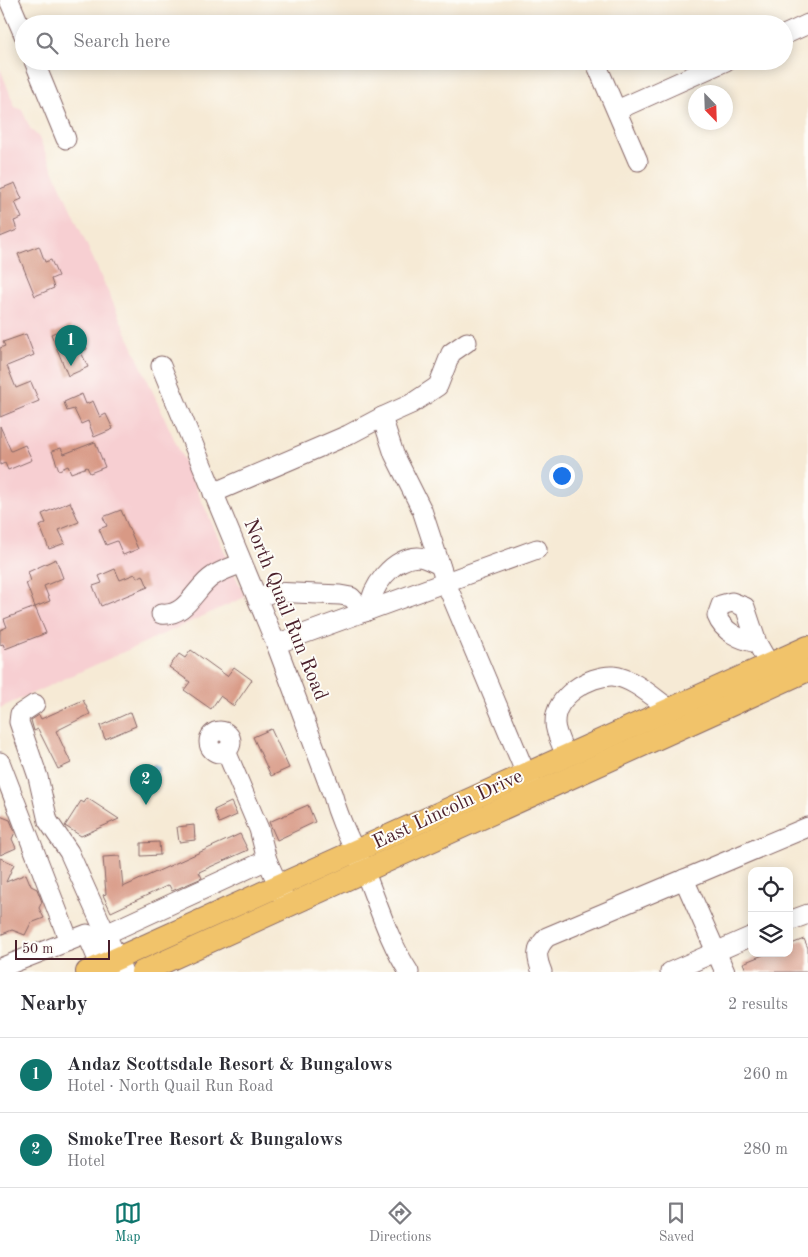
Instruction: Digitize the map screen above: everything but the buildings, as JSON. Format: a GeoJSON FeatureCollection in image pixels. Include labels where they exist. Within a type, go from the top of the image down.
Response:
{"type":"FeatureCollection","features":[{"type":"Feature","properties":{"kind":"main road","name":"East Lincoln Drive"},"geometry":{"type":"LineString","coordinates":[[106,968],[283,896],[360,862],[769,672],[808,646]]}},
{"type":"Feature","properties":{"kind":"main road","name":"East Lincoln Drive"},"geometry":{"type":"LineString","coordinates":[[530,784],[566,756],[670,709],[769,672],[808,670]]}},
{"type":"Feature","properties":{"kind":"main road","name":"East Lincoln Drive"},"geometry":{"type":"LineString","coordinates":[[142,972],[283,896]]}},
{"type":"Feature","properties":{"kind":"street"},"geometry":{"type":"LineString","coordinates":[[9,0],[15,15]]}},
{"type":"Feature","properties":{"kind":"street"},"geometry":{"type":"LineString","coordinates":[[793,31],[808,24]]}},
{"type":"Feature","properties":{"kind":"street"},"geometry":{"type":"LineString","coordinates":[[38,70],[66,139]]}},
{"type":"Feature","properties":{"kind":"street"},"geometry":{"type":"LineString","coordinates":[[599,70],[638,162]]}},
{"type":"Feature","properties":{"kind":"street"},"geometry":{"type":"LineString","coordinates":[[617,110],[706,70]]}},
{"type":"Feature","properties":{"kind":"street"},"geometry":{"type":"LineString","coordinates":[[213,493],[348,435],[411,404],[438,386],[451,353],[467,342]]}},
{"type":"Feature","properties":{"kind":"street","name":"North Quail Run Road"},"geometry":{"type":"LineString","coordinates":[[161,366],[276,644],[333,796],[339,821],[360,862],[406,970]]}},
{"type":"Feature","properties":{"kind":"street"},"geometry":{"type":"LineString","coordinates":[[382,417],[394,454],[422,510],[443,574],[530,784]]}},
{"type":"Feature","properties":{"kind":"street"},"geometry":{"type":"LineString","coordinates":[[276,644],[367,611],[443,574],[537,549]]}},
{"type":"Feature","properties":{"kind":"street"},"geometry":{"type":"LineString","coordinates":[[367,611],[370,597],[383,577],[401,561],[419,557],[443,574]]}},
{"type":"Feature","properties":{"kind":"street"},"geometry":{"type":"LineString","coordinates":[[161,614],[174,613],[186,606],[197,590],[212,576],[242,563]]}},
{"type":"Feature","properties":{"kind":"street"},"geometry":{"type":"LineString","coordinates":[[257,598],[273,592],[351,596],[367,611]]}},
{"type":"Feature","properties":{"kind":"street"},"geometry":{"type":"LineString","coordinates":[[758,643],[769,672]]}},
{"type":"Feature","properties":{"kind":"street"},"geometry":{"type":"LineString","coordinates":[[566,756],[555,723],[562,700],[589,681],[613,676],[630,682],[670,709]]}},
{"type":"Feature","properties":{"kind":"street"},"geometry":{"type":"LineString","coordinates":[[35,704],[20,714],[19,722],[38,777],[48,821],[69,852],[106,934],[106,968]]}},
{"type":"Feature","properties":{"kind":"street"},"geometry":{"type":"LineString","coordinates":[[226,751],[259,829],[267,860],[283,896]]}},
{"type":"Feature","properties":{"kind":"street"},"geometry":{"type":"LineString","coordinates":[[1,769],[69,941]]}},
{"type":"Feature","properties":{"kind":"street"},"geometry":{"type":"LineString","coordinates":[[542,972],[536,956],[538,948],[547,937],[808,827]]}},
{"type":"Feature","properties":{"kind":"street"},"geometry":{"type":"LineString","coordinates":[[106,934],[267,860]]}},
{"type":"Feature","properties":{"kind":"street"},"geometry":{"type":"LineString","coordinates":[[684,879],[725,972]]}},
{"type":"Feature","properties":{"kind":"street"},"geometry":{"type":"LineString","coordinates":[[793,920],[808,914]]}},
{"type":"Feature","properties":{"kind":"street"},"geometry":{"type":"LineString","coordinates":[[0,968],[87,934],[106,968]]}},
{"type":"Feature","properties":{"kind":"street"},"geometry":{"type":"LineString","coordinates":[[670,972],[748,938]]}},
{"type":"Feature","properties":{"kind":"shaded area"},"geometry":{"type":"Polygon","coordinates":[[[0,68],[15,107],[22,110],[31,130],[38,136],[245,597],[0,708],[0,68]]]}},
{"type":"Feature","properties":{"kind":"water"},"geometry":{"type":"Polygon","coordinates":[[[155,764],[160,767],[159,772],[150,780],[145,780],[142,773],[155,764]]]}},
{"type":"Feature","properties":{"kind":"place","name":"Andaz Scottsdale Resort & Bungalows"},"geometry":{"type":"Point","coordinates":[71,366]}},
{"type":"Feature","properties":{"kind":"place","name":"SmokeTree Resort & Bungalows"},"geometry":{"type":"Point","coordinates":[146,805]}}]}
